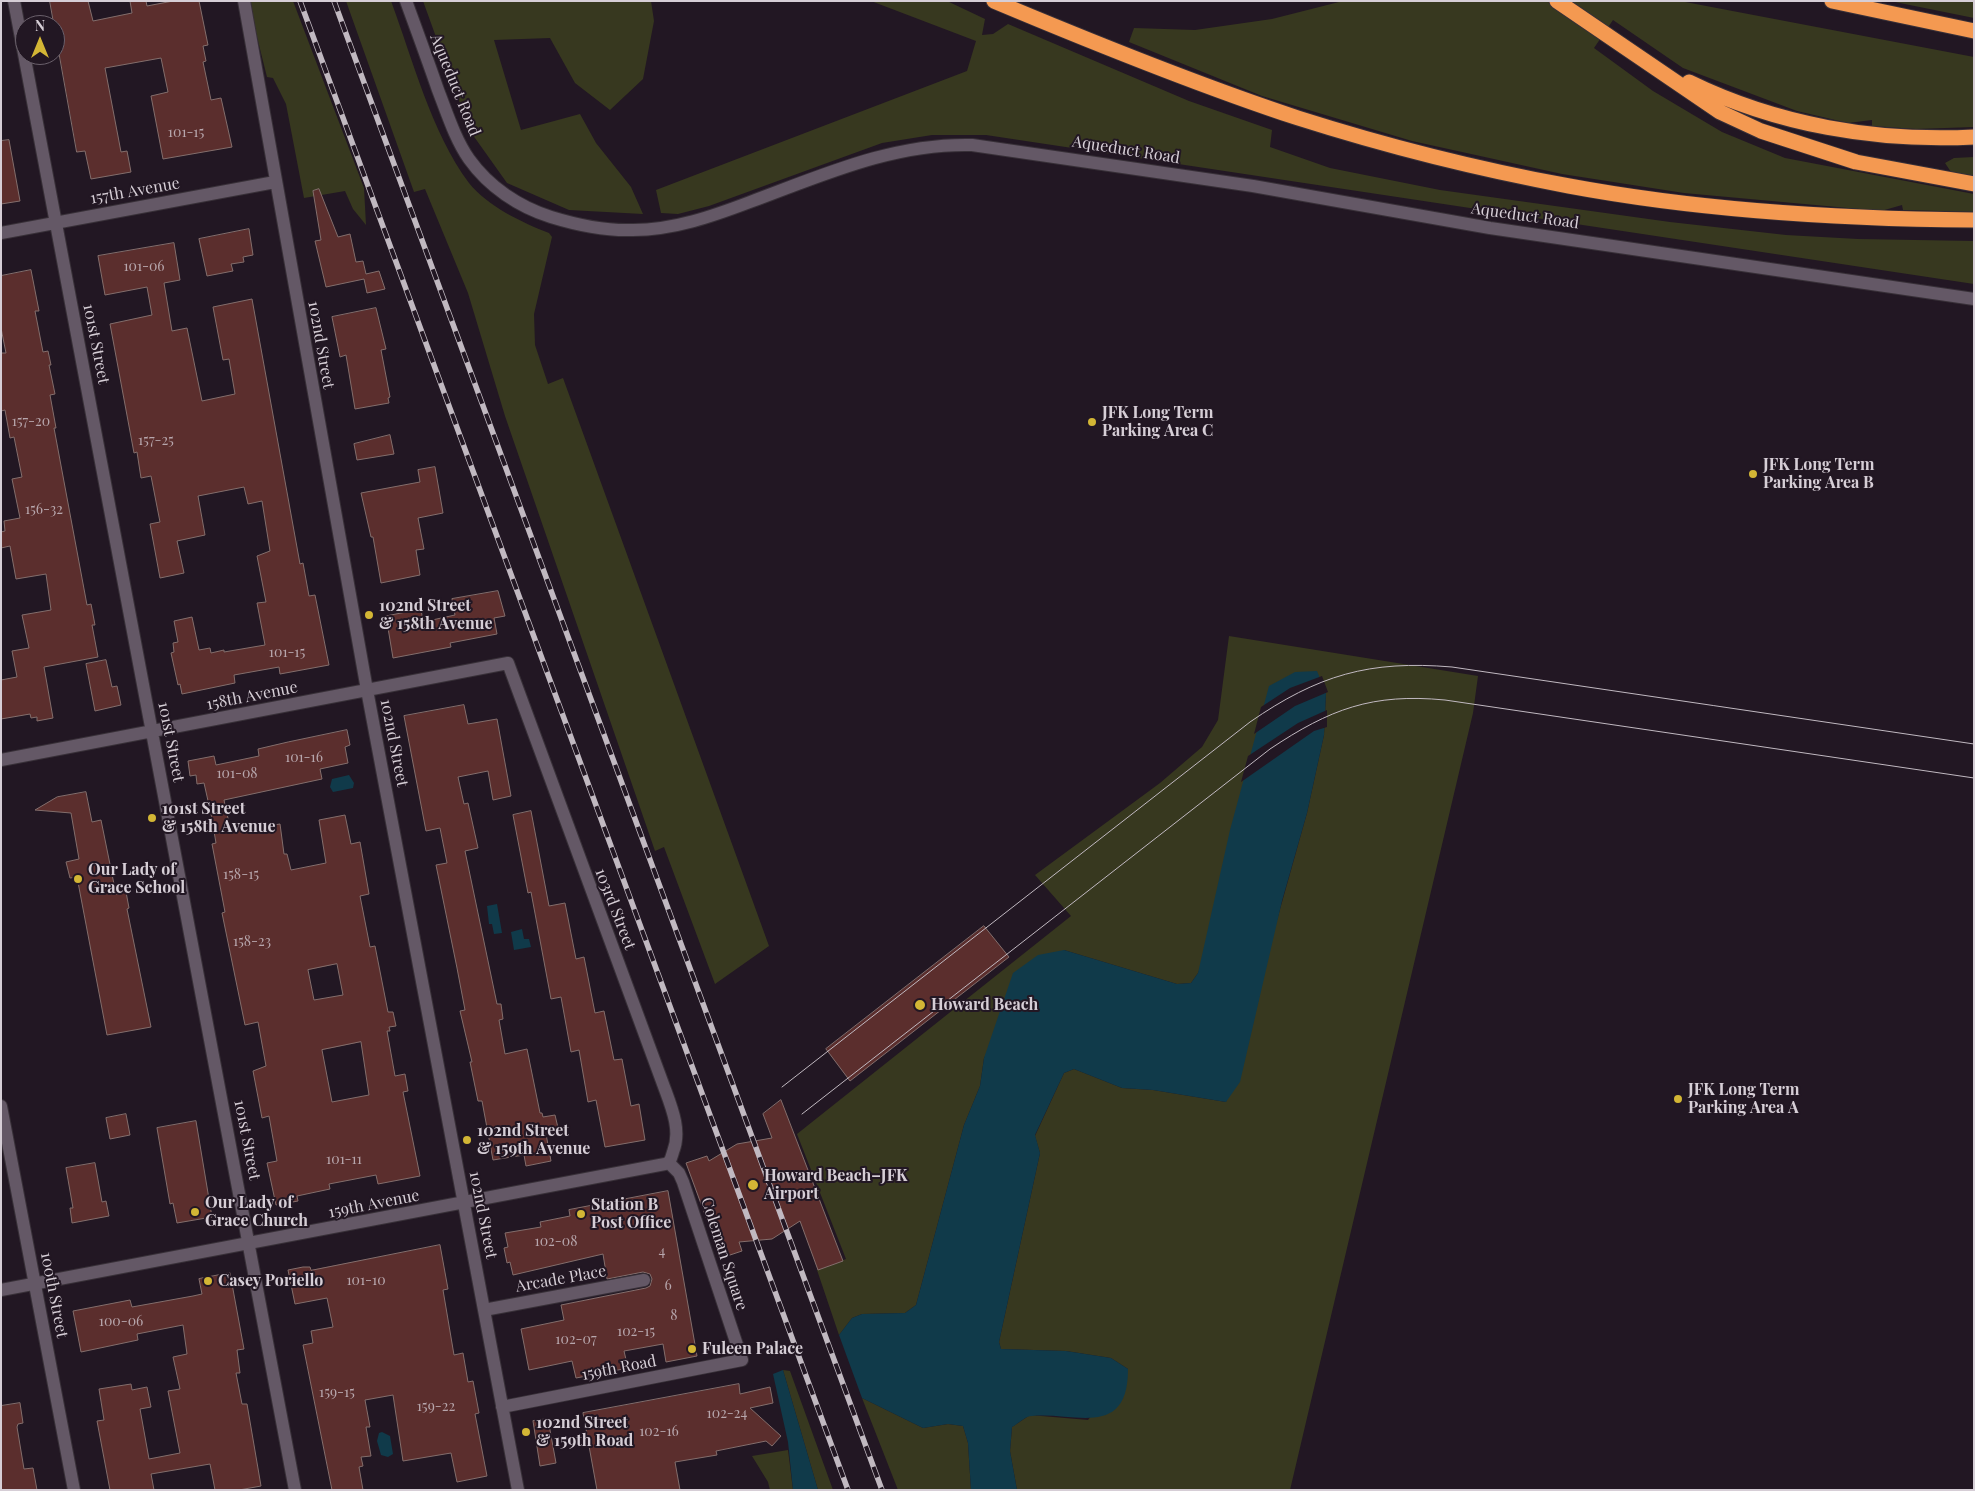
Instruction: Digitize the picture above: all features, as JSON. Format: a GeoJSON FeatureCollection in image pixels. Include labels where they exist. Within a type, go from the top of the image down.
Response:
{"type":"FeatureCollection","features":[{"type":"Feature","properties":{"kind":"highway"},"geometry":{"type":"LineString","coordinates":[[994,1],[1220,91],[1377,141],[1488,169],[1604,192],[1735,209],[1870,219],[1974,220]]}},
{"type":"Feature","properties":{"kind":"highway"},"geometry":{"type":"LineString","coordinates":[[1557,1],[1720,112],[1776,137],[1856,162],[1974,184]]}},
{"type":"Feature","properties":{"kind":"highway"},"geometry":{"type":"LineString","coordinates":[[1832,1],[1974,30]]}},
{"type":"Feature","properties":{"kind":"highway"},"geometry":{"type":"LineString","coordinates":[[1641,57],[1729,100],[1814,125],[1888,137],[1974,138]]}},
{"type":"Feature","properties":{"kind":"street","name":"101st Street"},"geometry":{"type":"LineString","coordinates":[[14,1],[295,1490]]}},
{"type":"Feature","properties":{"kind":"street","name":"102nd Street"},"geometry":{"type":"LineString","coordinates":[[244,1],[275,182],[368,690],[518,1490]]}},
{"type":"Feature","properties":{"kind":"street","name":"Aqueduct Road"},"geometry":{"type":"LineString","coordinates":[[406,1],[453,128],[475,167],[494,187],[518,202],[546,216],[584,225],[632,230],[673,226],[715,215],[883,154],[929,146],[972,145],[1253,186],[1481,226],[1974,299]]}},
{"type":"Feature","properties":{"kind":"street","name":"157th Avenue"},"geometry":{"type":"LineString","coordinates":[[1,233],[275,182]]}},
{"type":"Feature","properties":{"kind":"street","name":"158th Avenue"},"geometry":{"type":"LineString","coordinates":[[1,760],[508,663]]}},
{"type":"Feature","properties":{"kind":"street","name":"103rd Street"},"geometry":{"type":"LineString","coordinates":[[508,663],[676,1121],[675,1148],[667,1163]]}},
{"type":"Feature","properties":{"kind":"street","name":"100th Street"},"geometry":{"type":"LineString","coordinates":[[1,1106],[74,1490]]}},
{"type":"Feature","properties":{"kind":"street","name":"159th Avenue"},"geometry":{"type":"LineString","coordinates":[[1,1290],[667,1163]]}},
{"type":"Feature","properties":{"kind":"street","name":"Coleman Square"},"geometry":{"type":"LineString","coordinates":[[667,1163],[679,1173],[683,1182],[742,1360]]}},
{"type":"Feature","properties":{"kind":"street","name":"Arcade Place"},"geometry":{"type":"LineString","coordinates":[[484,1310],[644,1280]]}},
{"type":"Feature","properties":{"kind":"street","name":"159th Road"},"geometry":{"type":"LineString","coordinates":[[502,1407],[742,1360]]}},
{"type":"Feature","properties":{"kind":"green space"},"geometry":{"type":"Polygon","coordinates":[[[248,1],[293,1],[364,188],[366,225],[353,209],[345,191],[304,198],[286,104],[273,78],[267,77],[248,1]]]}},
{"type":"Feature","properties":{"kind":"green space"},"geometry":{"type":"Polygon","coordinates":[[[346,1],[391,1],[433,119],[456,163],[469,183],[495,206],[517,219],[549,233],[552,237],[534,314],[535,345],[548,384],[563,378],[769,946],[715,984],[664,847],[655,851],[505,416],[468,293],[425,189],[414,192],[346,1]]]}},
{"type":"Feature","properties":{"kind":"green space"},"geometry":{"type":"Polygon","coordinates":[[[423,1],[651,1],[654,21],[643,79],[610,110],[575,83],[550,38],[494,40],[521,130],[580,114],[596,143],[631,187],[643,214],[569,210],[507,183],[470,131],[423,1]]]}},
{"type":"Feature","properties":{"kind":"green space"},"geometry":{"type":"Polygon","coordinates":[[[871,1],[947,1],[985,19],[982,35],[993,34],[1008,24],[1189,101],[1272,130],[1270,147],[1330,168],[1440,190],[1670,222],[1786,235],[1858,239],[1974,241],[1974,284],[986,135],[932,135],[882,143],[709,206],[678,214],[661,213],[656,190],[967,71],[976,41],[871,1]]]}},
{"type":"Feature","properties":{"kind":"green space"},"geometry":{"type":"Polygon","coordinates":[[[1343,1],[1680,1],[1974,57],[1974,127],[1916,129],[1872,126],[1872,120],[1848,123],[1797,111],[1683,68],[1613,20],[1594,48],[1653,91],[1722,132],[1785,158],[1974,194],[1974,212],[1903,210],[1902,205],[1881,211],[1684,193],[1562,174],[1412,141],[1262,96],[1129,42],[1134,28],[1195,30],[1272,19],[1343,1]]]}},
{"type":"Feature","properties":{"kind":"green space"},"geometry":{"type":"Polygon","coordinates":[[[1890,1],[1974,1],[1974,18],[1890,1]]]}},
{"type":"Feature","properties":{"kind":"green space"},"geometry":{"type":"Polygon","coordinates":[[[1974,157],[1974,176],[1951,172],[1945,163],[1954,158],[1974,157]]]}},
{"type":"Feature","properties":{"kind":"green space"},"geometry":{"type":"Polygon","coordinates":[[[1229,636],[1478,676],[1473,713],[1290,1490],[1017,1490],[1010,1451],[1012,1427],[1030,1415],[1088,1420],[1128,1369],[1111,1358],[1066,1351],[1001,1349],[999,1342],[1040,1153],[1035,1136],[1064,1073],[1074,1069],[1122,1088],[1153,1090],[1226,1102],[1307,813],[1324,735],[1326,693],[1198,973],[1191,983],[1177,984],[1064,950],[984,1058],[980,1086],[964,1125],[916,1305],[905,1313],[862,1314],[852,1318],[839,1335],[817,1270],[846,1259],[797,1134],[1071,916],[1035,875],[1160,783],[1202,747],[1218,720],[1229,636]]]}},
{"type":"Feature","properties":{"kind":"green space"},"geometry":{"type":"Polygon","coordinates":[[[783,1370],[790,1371],[833,1490],[818,1490],[783,1370]]]}},
{"type":"Feature","properties":{"kind":"green space"},"geometry":{"type":"Polygon","coordinates":[[[862,1398],[923,1428],[948,1424],[963,1426],[968,1443],[971,1490],[898,1490],[862,1398]]]}},
{"type":"Feature","properties":{"kind":"green space"},"geometry":{"type":"Polygon","coordinates":[[[788,1450],[793,1490],[770,1490],[768,1482],[752,1456],[788,1450]]]}},
{"type":"Feature","properties":{"kind":"water"},"geometry":{"type":"Polygon","coordinates":[[[1317,671],[1326,693],[1324,735],[1307,813],[1282,901],[1240,1082],[1226,1102],[1153,1090],[1122,1088],[1074,1069],[1064,1073],[1035,1135],[1040,1153],[999,1342],[1001,1349],[1066,1351],[1111,1358],[1128,1369],[1126,1391],[1119,1405],[1109,1414],[1081,1418],[1029,1416],[1024,1419],[1012,1427],[1010,1451],[1017,1490],[971,1490],[968,1443],[963,1426],[948,1424],[923,1428],[862,1398],[839,1335],[852,1318],[862,1314],[905,1313],[916,1305],[964,1125],[980,1086],[984,1058],[1013,973],[1038,955],[1064,950],[1177,984],[1191,983],[1198,973],[1230,830],[1269,686],[1295,672],[1317,671]]]}},
{"type":"Feature","properties":{"kind":"water"},"geometry":{"type":"Polygon","coordinates":[[[349,775],[354,783],[353,788],[333,792],[330,787],[332,779],[349,775]]]}},
{"type":"Feature","properties":{"kind":"water"},"geometry":{"type":"Polygon","coordinates":[[[497,904],[502,933],[494,934],[492,924],[489,924],[487,906],[497,904]]]}},
{"type":"Feature","properties":{"kind":"water"},"geometry":{"type":"Polygon","coordinates":[[[522,929],[524,939],[529,939],[531,947],[514,950],[511,932],[522,929]]]}},
{"type":"Feature","properties":{"kind":"water"},"geometry":{"type":"Polygon","coordinates":[[[783,1370],[818,1490],[793,1490],[788,1442],[773,1374],[783,1370]]]}},
{"type":"Feature","properties":{"kind":"water"},"geometry":{"type":"Polygon","coordinates":[[[382,1432],[390,1436],[393,1454],[388,1457],[381,1455],[377,1441],[379,1433],[382,1432]]]}},
{"type":"Feature","properties":{"kind":"pier"},"geometry":{"type":"Polygon","coordinates":[[[1322,676],[1328,692],[1295,706],[1254,734],[1261,707],[1290,688],[1322,676]]]}},
{"type":"Feature","properties":{"kind":"pier"},"geometry":{"type":"Polygon","coordinates":[[[1327,710],[1327,727],[1314,731],[1241,782],[1248,756],[1298,723],[1327,710]]]}},
{"type":"Feature","properties":{"kind":"building"},"geometry":{"type":"Polygon","coordinates":[[[50,1],[88,1],[93,21],[132,13],[130,1],[146,1],[147,6],[173,1],[199,1],[208,45],[203,46],[206,61],[203,62],[211,100],[221,98],[232,147],[163,159],[151,96],[168,92],[161,58],[105,68],[121,152],[127,151],[131,172],[91,179],[85,151],[77,152],[61,65],[65,65],[65,15],[53,15],[50,1]]]}},
{"type":"Feature","properties":{"kind":"building"},"geometry":{"type":"Polygon","coordinates":[[[9,140],[20,201],[1,204],[1,141],[9,140]]]}},
{"type":"Feature","properties":{"kind":"building"},"geometry":{"type":"Polygon","coordinates":[[[319,189],[338,237],[350,234],[356,262],[363,261],[366,274],[379,271],[385,289],[367,293],[364,279],[326,287],[315,241],[321,240],[313,191],[319,189]]]}},
{"type":"Feature","properties":{"kind":"building"},"geometry":{"type":"Polygon","coordinates":[[[249,229],[253,255],[243,257],[244,262],[231,264],[233,271],[207,276],[199,239],[249,229]]]}},
{"type":"Feature","properties":{"kind":"building"},"geometry":{"type":"Polygon","coordinates":[[[174,243],[180,280],[164,283],[172,331],[187,328],[202,401],[235,394],[229,359],[223,360],[213,307],[252,299],[300,564],[303,563],[309,596],[315,595],[329,665],[280,674],[279,667],[234,675],[235,683],[182,694],[180,684],[178,685],[171,653],[174,652],[173,643],[178,642],[174,621],[192,617],[199,650],[210,648],[211,653],[265,645],[257,603],[266,602],[257,556],[270,551],[262,501],[248,504],[244,487],[198,496],[205,535],[177,541],[184,573],[160,578],[150,524],[160,522],[151,476],[141,478],[137,452],[134,453],[110,324],[152,315],[147,287],[105,295],[98,256],[174,243]]]}},
{"type":"Feature","properties":{"kind":"building"},"geometry":{"type":"Polygon","coordinates":[[[31,270],[39,311],[35,311],[43,352],[48,351],[51,365],[49,365],[55,394],[50,395],[56,428],[54,428],[87,605],[91,604],[95,625],[92,625],[98,657],[44,667],[53,718],[37,721],[37,717],[31,718],[30,714],[1,719],[1,680],[17,677],[12,651],[29,648],[22,615],[51,610],[46,574],[16,579],[10,546],[1,548],[1,532],[5,531],[4,521],[20,518],[12,479],[22,477],[14,437],[10,438],[5,410],[1,411],[1,353],[6,353],[1,328],[1,276],[31,270]]]}},
{"type":"Feature","properties":{"kind":"building"},"geometry":{"type":"Polygon","coordinates":[[[376,308],[386,349],[381,350],[390,397],[388,398],[389,403],[355,409],[346,355],[340,357],[332,317],[376,308]]]}},
{"type":"Feature","properties":{"kind":"building"},"geometry":{"type":"Polygon","coordinates":[[[390,435],[394,454],[357,460],[354,444],[390,435]]]}},
{"type":"Feature","properties":{"kind":"building"},"geometry":{"type":"Polygon","coordinates":[[[435,467],[443,513],[418,518],[424,549],[416,550],[420,575],[381,583],[373,537],[371,537],[361,493],[420,482],[418,470],[435,467]]]}},
{"type":"Feature","properties":{"kind":"building"},"geometry":{"type":"Polygon","coordinates":[[[498,591],[505,616],[494,618],[497,634],[450,643],[451,647],[393,658],[386,616],[421,609],[423,622],[455,615],[452,599],[498,591]]]}},
{"type":"Feature","properties":{"kind":"building"},"geometry":{"type":"Polygon","coordinates":[[[106,660],[112,687],[117,686],[121,705],[95,711],[86,664],[106,660]]]}},
{"type":"Feature","properties":{"kind":"building"},"geometry":{"type":"Polygon","coordinates":[[[464,705],[468,724],[497,719],[511,796],[493,800],[488,771],[458,777],[464,804],[468,803],[478,848],[465,851],[497,1004],[501,1004],[503,1019],[499,1020],[505,1054],[527,1049],[540,1113],[542,1113],[543,1117],[555,1115],[559,1132],[546,1134],[551,1161],[526,1166],[524,1155],[493,1160],[482,1101],[478,1101],[470,1062],[472,1062],[460,1011],[465,1010],[436,865],[447,863],[440,828],[426,831],[404,716],[464,705]]]}},
{"type":"Feature","properties":{"kind":"building"},"geometry":{"type":"Polygon","coordinates":[[[347,730],[350,745],[345,747],[348,763],[320,769],[322,779],[224,800],[231,832],[280,824],[284,854],[287,854],[291,870],[326,863],[319,820],[345,815],[351,844],[360,842],[369,894],[360,896],[370,947],[375,946],[388,1012],[393,1012],[396,1026],[389,1027],[390,1031],[387,1031],[395,1076],[405,1074],[408,1091],[403,1092],[420,1176],[378,1184],[376,1175],[329,1184],[330,1189],[297,1196],[298,1201],[276,1205],[267,1163],[277,1161],[269,1116],[262,1118],[253,1071],[266,1066],[258,1022],[245,1025],[222,913],[225,912],[212,844],[216,843],[211,814],[204,783],[197,784],[196,775],[190,776],[188,761],[214,756],[216,765],[259,756],[258,749],[347,730]],[[337,964],[308,970],[314,1000],[343,995],[337,964]],[[361,1042],[322,1050],[332,1102],[369,1095],[361,1042]]]}},
{"type":"Feature","properties":{"kind":"building"},"geometry":{"type":"Polygon","coordinates":[[[86,792],[92,822],[101,820],[116,894],[126,892],[129,908],[127,909],[151,1027],[107,1035],[77,877],[70,878],[66,862],[79,859],[71,813],[35,810],[57,797],[86,792]]]}},
{"type":"Feature","properties":{"kind":"building"},"geometry":{"type":"Polygon","coordinates":[[[531,811],[549,906],[565,903],[576,959],[584,957],[595,1013],[604,1011],[614,1060],[622,1059],[631,1106],[639,1104],[645,1140],[605,1147],[596,1100],[588,1102],[579,1050],[571,1052],[561,997],[551,999],[531,892],[528,893],[513,815],[531,811]]]}},
{"type":"Feature","properties":{"kind":"building"},"geometry":{"type":"Polygon","coordinates":[[[984,926],[1009,957],[850,1081],[826,1049],[984,926]]]}},
{"type":"Feature","properties":{"kind":"building"},"geometry":{"type":"Polygon","coordinates":[[[781,1100],[843,1261],[818,1270],[800,1221],[772,1239],[739,1242],[742,1251],[721,1258],[686,1163],[707,1156],[709,1161],[737,1144],[772,1138],[763,1114],[781,1100]]]}},
{"type":"Feature","properties":{"kind":"building"},"geometry":{"type":"Polygon","coordinates":[[[126,1114],[130,1135],[110,1139],[106,1118],[126,1114]]]}},
{"type":"Feature","properties":{"kind":"building"},"geometry":{"type":"Polygon","coordinates":[[[196,1121],[212,1217],[177,1223],[173,1203],[170,1204],[157,1128],[196,1121]]]}},
{"type":"Feature","properties":{"kind":"building"},"geometry":{"type":"Polygon","coordinates":[[[95,1163],[102,1202],[106,1201],[109,1216],[72,1223],[70,1208],[73,1208],[66,1168],[95,1163]]]}},
{"type":"Feature","properties":{"kind":"building"},"geometry":{"type":"Polygon","coordinates":[[[668,1191],[697,1356],[666,1362],[663,1344],[624,1351],[628,1368],[608,1372],[576,1378],[572,1361],[529,1370],[521,1329],[564,1320],[561,1305],[646,1288],[650,1286],[652,1279],[650,1274],[643,1272],[607,1279],[603,1254],[513,1275],[510,1262],[507,1263],[504,1248],[508,1247],[505,1233],[541,1227],[540,1222],[570,1216],[569,1210],[668,1191]]]}},
{"type":"Feature","properties":{"kind":"building"},"geometry":{"type":"Polygon","coordinates":[[[440,1245],[448,1289],[443,1290],[454,1355],[463,1353],[468,1382],[473,1381],[479,1413],[475,1414],[487,1476],[457,1482],[451,1453],[403,1461],[393,1395],[365,1400],[370,1427],[366,1427],[371,1456],[361,1457],[363,1466],[359,1467],[363,1490],[332,1490],[303,1345],[313,1343],[311,1331],[333,1327],[327,1298],[295,1304],[288,1270],[310,1267],[311,1270],[440,1245]]]}},
{"type":"Feature","properties":{"kind":"building"},"geometry":{"type":"Polygon","coordinates":[[[230,1273],[244,1349],[237,1350],[240,1373],[236,1373],[242,1404],[247,1404],[261,1486],[239,1490],[215,1490],[210,1464],[151,1474],[154,1490],[110,1490],[97,1421],[104,1420],[99,1389],[131,1384],[132,1390],[147,1387],[151,1407],[140,1409],[149,1459],[180,1453],[168,1391],[180,1389],[173,1357],[187,1354],[183,1325],[137,1334],[138,1340],[81,1352],[73,1311],[130,1300],[132,1307],[202,1294],[199,1279],[230,1273]]]}},
{"type":"Feature","properties":{"kind":"building"},"geometry":{"type":"Polygon","coordinates":[[[739,1384],[740,1394],[770,1387],[773,1403],[750,1408],[781,1436],[772,1446],[766,1441],[716,1451],[717,1455],[675,1462],[680,1490],[597,1490],[583,1413],[739,1384]]]}},
{"type":"Feature","properties":{"kind":"building"},"geometry":{"type":"Polygon","coordinates":[[[20,1403],[23,1423],[18,1424],[17,1427],[24,1469],[33,1468],[37,1490],[1,1490],[1,1406],[20,1403]]]}},
{"type":"Feature","properties":{"kind":"building"},"geometry":{"type":"Polygon","coordinates":[[[548,1419],[556,1463],[540,1466],[533,1421],[548,1419]]]}},
{"type":"Feature","properties":{"kind":"tram line"},"geometry":{"type":"LineString","coordinates":[[782,1087],[1250,722],[1299,693],[1345,674],[1395,666],[1452,667],[1974,744]]}},
{"type":"Feature","properties":{"kind":"tram line"},"geometry":{"type":"LineString","coordinates":[[802,1114],[1270,749],[1312,723],[1353,707],[1395,699],[1445,700],[1974,778]]}},
{"type":"Feature","properties":{"kind":"railway"},"geometry":{"type":"LineString","coordinates":[[300,1],[848,1490]]}},
{"type":"Feature","properties":{"kind":"railway"},"geometry":{"type":"LineString","coordinates":[[334,1],[882,1490]]}},
{"type":"Feature","properties":{"kind":"place","name":"JFK Long Term Parking Area C"},"geometry":{"type":"Point","coordinates":[1092,422]}},
{"type":"Feature","properties":{"kind":"place","name":"JFK Long Term Parking Area B"},"geometry":{"type":"Point","coordinates":[1753,474]}},
{"type":"Feature","properties":{"kind":"place","name":"102nd Street & 158th Avenue"},"geometry":{"type":"Point","coordinates":[369,615]}},
{"type":"Feature","properties":{"kind":"place","name":"101st Street & 158th Avenue"},"geometry":{"type":"Point","coordinates":[152,818]}},
{"type":"Feature","properties":{"kind":"place","name":"Our Lady of Grace School"},"geometry":{"type":"Point","coordinates":[78,879]}},
{"type":"Feature","properties":{"kind":"place","name":"Howard Beach"},"geometry":{"type":"Point","coordinates":[920,1005]}},
{"type":"Feature","properties":{"kind":"place","name":"JFK Long Term Parking Area A"},"geometry":{"type":"Point","coordinates":[1678,1099]}},
{"type":"Feature","properties":{"kind":"place","name":"102nd Street & 159th Avenue"},"geometry":{"type":"Point","coordinates":[467,1140]}},
{"type":"Feature","properties":{"kind":"place","name":"Howard Beach–JFK Airport"},"geometry":{"type":"Point","coordinates":[753,1185]}},
{"type":"Feature","properties":{"kind":"place","name":"Our Lady of Grace Church"},"geometry":{"type":"Point","coordinates":[195,1212]}},
{"type":"Feature","properties":{"kind":"place","name":"Station B Post Office"},"geometry":{"type":"Point","coordinates":[581,1214]}},
{"type":"Feature","properties":{"kind":"place","name":"Casey Poriello"},"geometry":{"type":"Point","coordinates":[208,1281]}},
{"type":"Feature","properties":{"kind":"place","name":"Fuleen Palace"},"geometry":{"type":"Point","coordinates":[692,1349]}},
{"type":"Feature","properties":{"kind":"place","name":"102nd Street & 159th Road"},"geometry":{"type":"Point","coordinates":[526,1432]}}]}
